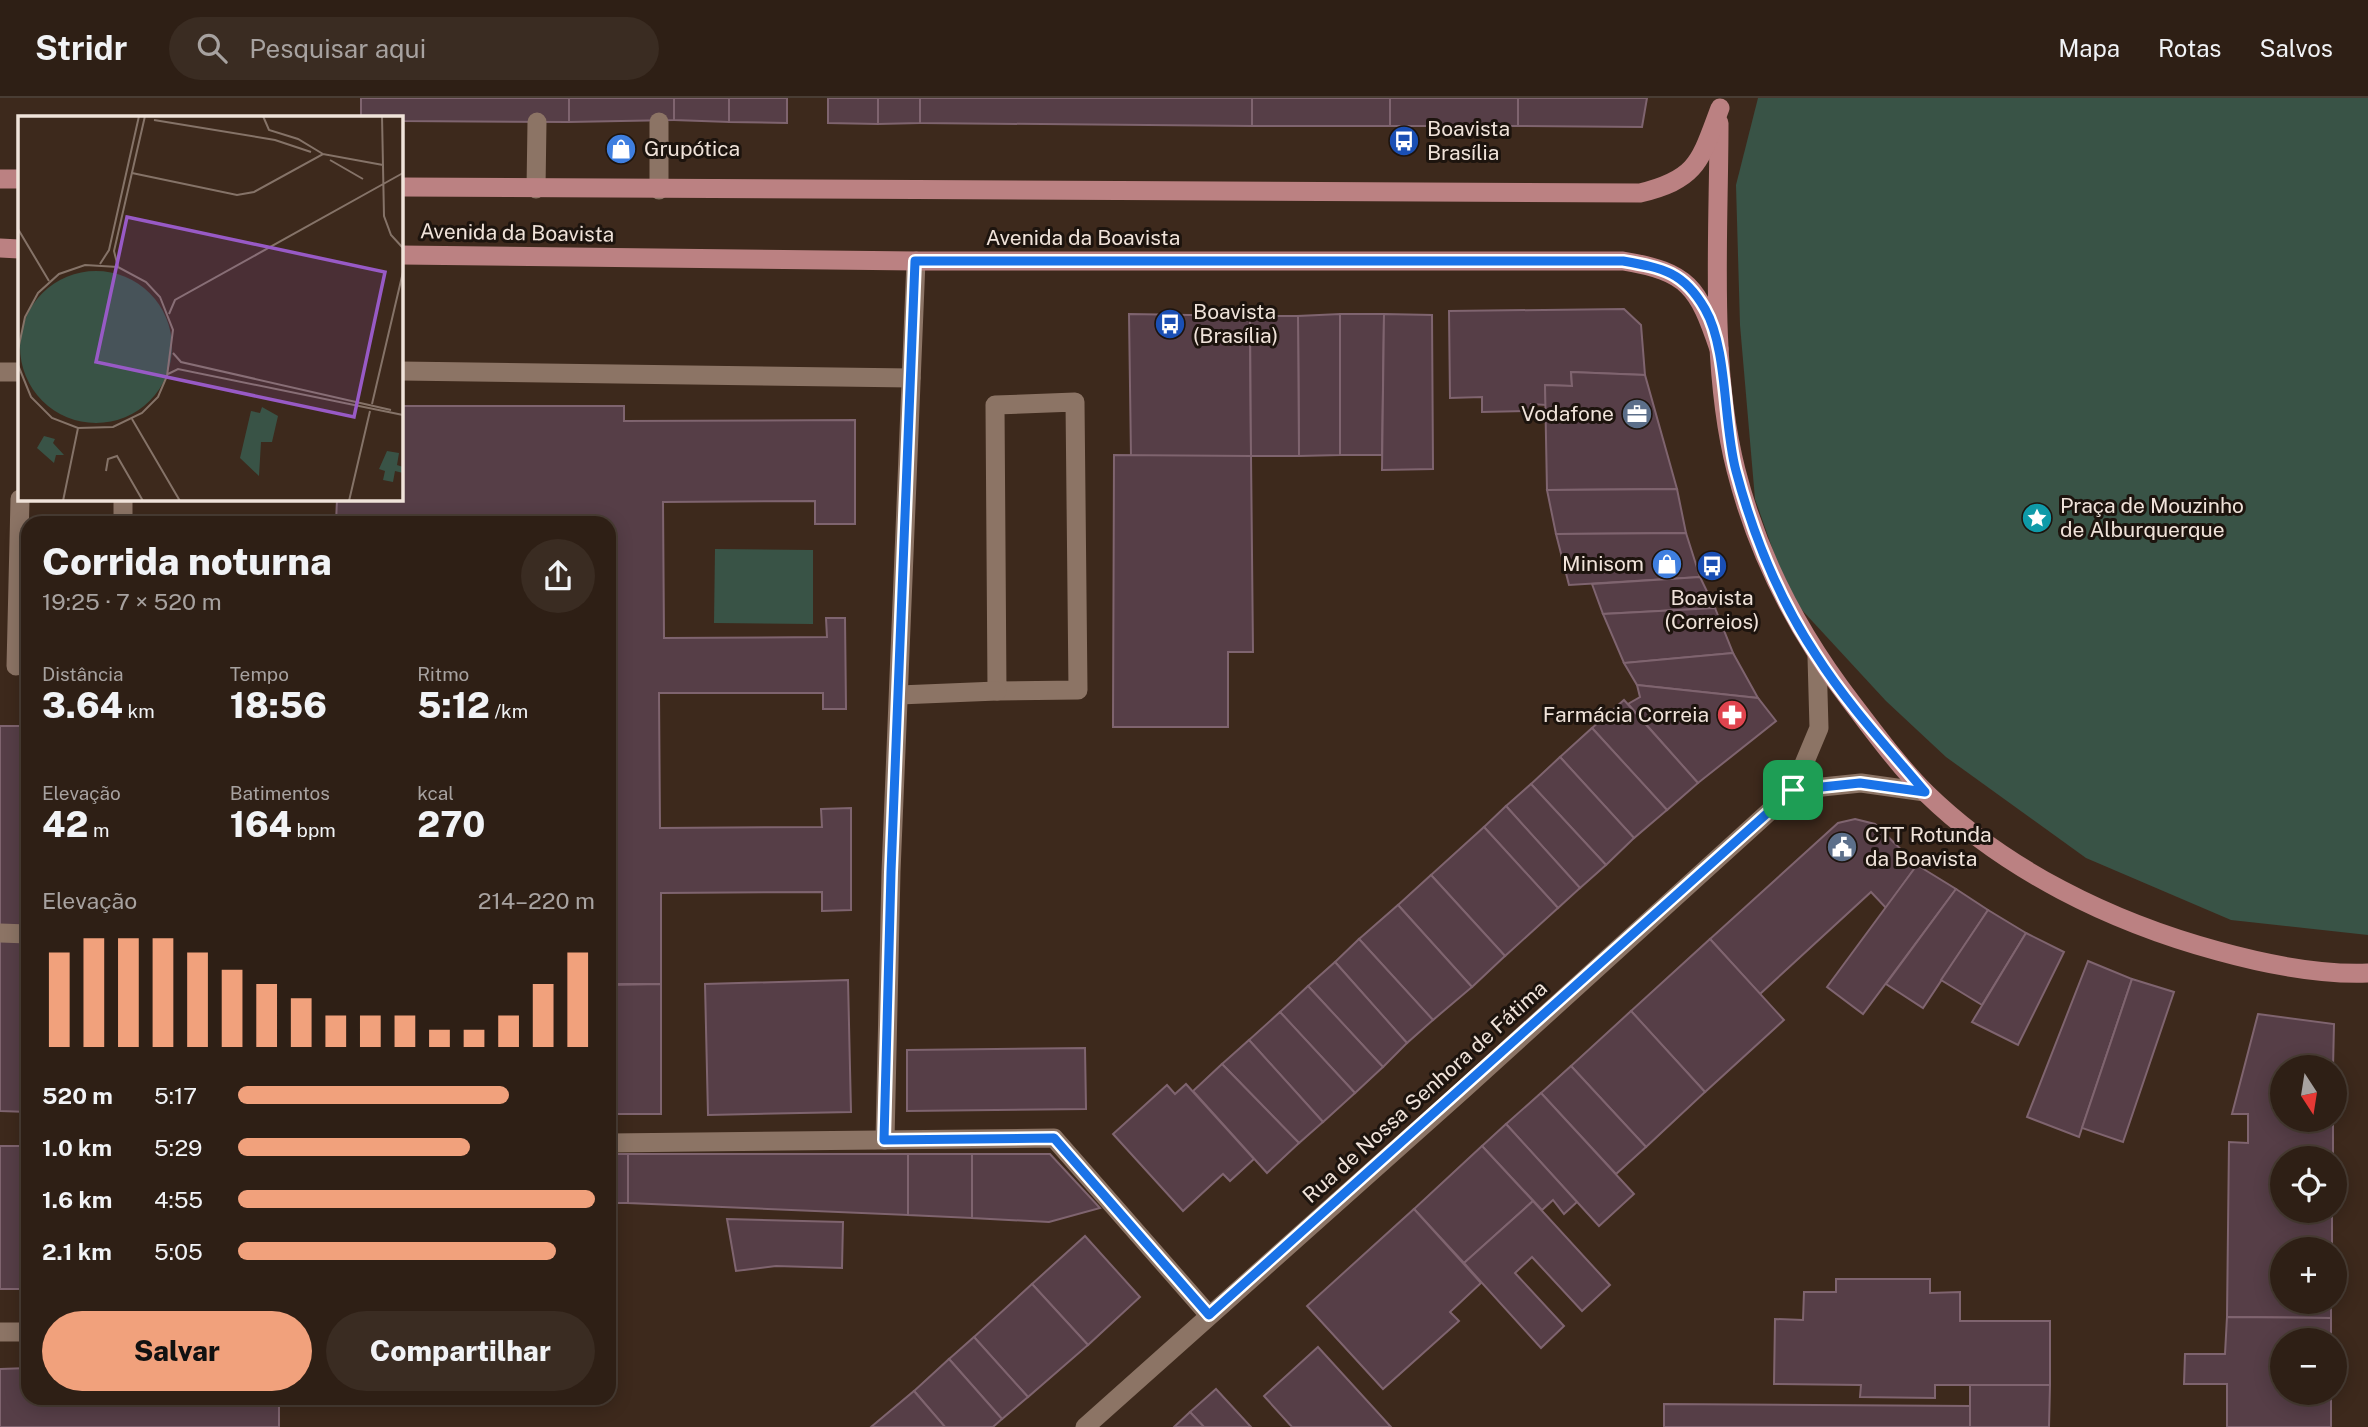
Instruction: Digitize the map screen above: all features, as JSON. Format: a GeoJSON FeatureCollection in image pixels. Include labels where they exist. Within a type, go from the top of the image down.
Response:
{"type":"FeatureCollection","features":[{"type":"Feature","properties":{"kind":"main road","name":"Avenida da Boavista"},"geometry":{"type":"LineString","coordinates":[[402,187],[1640,193],[1668,186],[1689,174],[1704,152],[1720,103]]}},
{"type":"Feature","properties":{"kind":"main road"},"geometry":{"type":"LineString","coordinates":[[1720,103],[1719,349],[1724,409],[1735,468],[1752,527],[1775,583],[1817,657],[1925,792],[2010,858],[2079,900],[2166,937],[2257,961],[2350,974],[2368,973]]}},
{"type":"Feature","properties":{"kind":"main road"},"geometry":{"type":"LineString","coordinates":[[0,179],[18,179]]}},
{"type":"Feature","properties":{"kind":"main road"},"geometry":{"type":"LineString","coordinates":[[0,248],[18,248]]}},
{"type":"Feature","properties":{"kind":"main road","name":"Avenida da Boavista"},"geometry":{"type":"LineString","coordinates":[[402,254],[915,261],[1623,261],[1660,267],[1686,282],[1706,311],[1719,349]]}},
{"type":"Feature","properties":{"kind":"street"},"geometry":{"type":"LineString","coordinates":[[536,189],[537,122]]}},
{"type":"Feature","properties":{"kind":"street"},"geometry":{"type":"LineString","coordinates":[[659,122],[659,190]]}},
{"type":"Feature","properties":{"kind":"street"},"geometry":{"type":"LineString","coordinates":[[884,1140],[891,872],[915,261]]}},
{"type":"Feature","properties":{"kind":"street"},"geometry":{"type":"LineString","coordinates":[[402,371],[911,378]]}},
{"type":"Feature","properties":{"kind":"street"},"geometry":{"type":"LineString","coordinates":[[0,372],[18,372]]}},
{"type":"Feature","properties":{"kind":"street"},"geometry":{"type":"LineString","coordinates":[[900,695],[1078,690],[1075,402],[995,405],[997,691]]}},
{"type":"Feature","properties":{"kind":"street"},"geometry":{"type":"LineString","coordinates":[[15,666],[20,500]]}},
{"type":"Feature","properties":{"kind":"street","name":"Rua de Nossa Senhora de Fátima"},"geometry":{"type":"LineString","coordinates":[[1085,1427],[1793,790],[1819,728],[1817,657]]}},
{"type":"Feature","properties":{"kind":"street"},"geometry":{"type":"LineString","coordinates":[[1793,790],[1860,783],[1925,792]]}},
{"type":"Feature","properties":{"kind":"street"},"geometry":{"type":"LineString","coordinates":[[0,933],[21,934]]}},
{"type":"Feature","properties":{"kind":"street"},"geometry":{"type":"LineString","coordinates":[[616,1143],[1054,1138],[1209,1315]]}},
{"type":"Feature","properties":{"kind":"street"},"geometry":{"type":"LineString","coordinates":[[0,1332],[21,1332]]}},
{"type":"Feature","properties":{"kind":"green space","name":"Praça de Mouzinho de Alburquerque"},"geometry":{"type":"Polygon","coordinates":[[[1758,98],[2368,98],[2368,935],[2231,920],[2086,858],[1946,757],[1886,701],[1789,596],[1755,499],[1740,325],[1736,185],[1758,98]]]}},
{"type":"Feature","properties":{"kind":"green space"},"geometry":{"type":"Polygon","coordinates":[[[715,549],[813,550],[813,624],[714,623],[715,549]]]}},
{"type":"Feature","properties":{"kind":"building"},"geometry":{"type":"Polygon","coordinates":[[[361,98],[569,98],[569,122],[402,121],[402,116],[361,116],[361,98]]]}},
{"type":"Feature","properties":{"kind":"building"},"geometry":{"type":"Polygon","coordinates":[[[569,98],[674,98],[674,120],[569,122],[569,98]]]}},
{"type":"Feature","properties":{"kind":"building"},"geometry":{"type":"Polygon","coordinates":[[[674,98],[729,98],[729,122],[674,120],[674,98]]]}},
{"type":"Feature","properties":{"kind":"building"},"geometry":{"type":"Polygon","coordinates":[[[729,98],[787,98],[787,123],[729,122],[729,98]]]}},
{"type":"Feature","properties":{"kind":"building"},"geometry":{"type":"Polygon","coordinates":[[[828,98],[878,98],[878,124],[828,123],[828,98]]]}},
{"type":"Feature","properties":{"kind":"building"},"geometry":{"type":"Polygon","coordinates":[[[878,98],[920,98],[920,123],[878,124],[878,98]]]}},
{"type":"Feature","properties":{"kind":"building"},"geometry":{"type":"Polygon","coordinates":[[[920,98],[1252,98],[1252,126],[920,123],[920,98]]]}},
{"type":"Feature","properties":{"kind":"building"},"geometry":{"type":"Polygon","coordinates":[[[1252,98],[1390,98],[1390,126],[1252,126],[1252,98]]]}},
{"type":"Feature","properties":{"kind":"building"},"geometry":{"type":"Polygon","coordinates":[[[1390,98],[1518,98],[1518,126],[1390,126],[1390,98]]]}},
{"type":"Feature","properties":{"kind":"building"},"geometry":{"type":"Polygon","coordinates":[[[1518,98],[1647,98],[1642,127],[1518,126],[1518,98]]]}},
{"type":"Feature","properties":{"kind":"building"},"geometry":{"type":"Polygon","coordinates":[[[1624,309],[1641,325],[1645,375],[1571,372],[1572,386],[1545,385],[1546,405],[1531,404],[1531,411],[1482,412],[1482,397],[1450,398],[1449,311],[1624,309]]]}},
{"type":"Feature","properties":{"kind":"building"},"geometry":{"type":"Polygon","coordinates":[[[1129,314],[1250,316],[1251,456],[1131,457],[1129,314]]]}},
{"type":"Feature","properties":{"kind":"building"},"geometry":{"type":"Polygon","coordinates":[[[1340,314],[1384,314],[1382,455],[1340,455],[1340,314]]]}},
{"type":"Feature","properties":{"kind":"building"},"geometry":{"type":"Polygon","coordinates":[[[1340,314],[1340,455],[1299,456],[1298,316],[1340,314]]]}},
{"type":"Feature","properties":{"kind":"building"},"geometry":{"type":"Polygon","coordinates":[[[1384,314],[1432,315],[1433,469],[1382,470],[1384,314]]]}},
{"type":"Feature","properties":{"kind":"building"},"geometry":{"type":"Polygon","coordinates":[[[1250,316],[1298,316],[1299,456],[1251,456],[1250,316]]]}},
{"type":"Feature","properties":{"kind":"building"},"geometry":{"type":"Polygon","coordinates":[[[1571,372],[1645,375],[1677,489],[1547,490],[1545,385],[1572,386],[1571,372]]]}},
{"type":"Feature","properties":{"kind":"building"},"geometry":{"type":"Polygon","coordinates":[[[402,406],[624,406],[624,421],[855,420],[855,524],[815,524],[815,501],[663,502],[664,638],[827,637],[826,618],[845,618],[846,709],[823,709],[823,693],[659,693],[660,828],[822,827],[821,809],[851,808],[851,910],[822,911],[822,892],[661,893],[661,984],[616,984],[616,516],[336,516],[337,500],[402,500],[402,406]]]}},
{"type":"Feature","properties":{"kind":"building"},"geometry":{"type":"Polygon","coordinates":[[[1114,455],[1251,456],[1253,652],[1228,652],[1228,727],[1113,727],[1114,455]]]}},
{"type":"Feature","properties":{"kind":"building"},"geometry":{"type":"Polygon","coordinates":[[[1677,489],[1686,533],[1556,534],[1547,490],[1677,489]]]}},
{"type":"Feature","properties":{"kind":"building"},"geometry":{"type":"Polygon","coordinates":[[[1686,533],[1700,577],[1569,585],[1556,534],[1686,533]]]}},
{"type":"Feature","properties":{"kind":"building"},"geometry":{"type":"Polygon","coordinates":[[[1700,577],[1715,608],[1603,614],[1592,584],[1700,577]]]}},
{"type":"Feature","properties":{"kind":"building"},"geometry":{"type":"Polygon","coordinates":[[[1715,608],[1733,653],[1624,663],[1603,614],[1715,608]]]}},
{"type":"Feature","properties":{"kind":"building"},"geometry":{"type":"Polygon","coordinates":[[[1733,653],[1758,698],[1637,685],[1624,663],[1733,653]]]}},
{"type":"Feature","properties":{"kind":"building"},"geometry":{"type":"Polygon","coordinates":[[[1637,685],[1758,698],[1776,721],[1698,783],[1628,704],[1640,697],[1637,685]]]}},
{"type":"Feature","properties":{"kind":"building"},"geometry":{"type":"Polygon","coordinates":[[[1624,700],[1698,783],[1667,810],[1592,728],[1624,700]]]}},
{"type":"Feature","properties":{"kind":"building"},"geometry":{"type":"Polygon","coordinates":[[[0,726],[21,726],[21,1112],[0,1111],[0,726]]]}},
{"type":"Feature","properties":{"kind":"building"},"geometry":{"type":"Polygon","coordinates":[[[1592,728],[1667,810],[1634,838],[1560,757],[1592,728]]]}},
{"type":"Feature","properties":{"kind":"building"},"geometry":{"type":"Polygon","coordinates":[[[1560,757],[1634,838],[1606,865],[1531,784],[1560,757]]]}},
{"type":"Feature","properties":{"kind":"building"},"geometry":{"type":"Polygon","coordinates":[[[1531,784],[1606,865],[1580,888],[1506,806],[1531,784]]]}},
{"type":"Feature","properties":{"kind":"building"},"geometry":{"type":"Polygon","coordinates":[[[1506,806],[1580,888],[1558,908],[1484,827],[1506,806]]]}},
{"type":"Feature","properties":{"kind":"building"},"geometry":{"type":"Polygon","coordinates":[[[1855,819],[1875,824],[1917,865],[1886,908],[1871,892],[1760,994],[1710,939],[1838,823],[1855,819]]]}},
{"type":"Feature","properties":{"kind":"building"},"geometry":{"type":"Polygon","coordinates":[[[1484,827],[1558,908],[1505,956],[1431,875],[1484,827]]]}},
{"type":"Feature","properties":{"kind":"building"},"geometry":{"type":"Polygon","coordinates":[[[1917,865],[1956,889],[1863,1014],[1827,987],[1917,865]]]}},
{"type":"Feature","properties":{"kind":"building"},"geometry":{"type":"Polygon","coordinates":[[[1431,875],[1505,956],[1472,987],[1398,905],[1431,875]]]}},
{"type":"Feature","properties":{"kind":"building"},"geometry":{"type":"Polygon","coordinates":[[[1956,889],[1988,910],[1923,1008],[1886,984],[1956,889]]]}},
{"type":"Feature","properties":{"kind":"building"},"geometry":{"type":"Polygon","coordinates":[[[1398,905],[1472,987],[1433,1020],[1359,939],[1398,905]]]}},
{"type":"Feature","properties":{"kind":"building"},"geometry":{"type":"Polygon","coordinates":[[[1988,910],[2026,933],[1982,1005],[1941,980],[1988,910]]]}},
{"type":"Feature","properties":{"kind":"building"},"geometry":{"type":"Polygon","coordinates":[[[2026,933],[2064,952],[2018,1045],[1972,1022],[2026,933]]]}},
{"type":"Feature","properties":{"kind":"building"},"geometry":{"type":"Polygon","coordinates":[[[1359,939],[1433,1020],[1407,1043],[1335,962],[1359,939]]]}},
{"type":"Feature","properties":{"kind":"building"},"geometry":{"type":"Polygon","coordinates":[[[1710,939],[1784,1020],[1705,1092],[1631,1011],[1710,939]]]}},
{"type":"Feature","properties":{"kind":"building"},"geometry":{"type":"Polygon","coordinates":[[[2088,961],[2132,979],[2079,1137],[2027,1117],[2088,961]]]}},
{"type":"Feature","properties":{"kind":"building"},"geometry":{"type":"Polygon","coordinates":[[[1335,962],[1407,1043],[1383,1067],[1308,986],[1335,962]]]}},
{"type":"Feature","properties":{"kind":"building"},"geometry":{"type":"Polygon","coordinates":[[[2132,979],[2174,992],[2123,1142],[2082,1128],[2132,979]]]}},
{"type":"Feature","properties":{"kind":"building"},"geometry":{"type":"Polygon","coordinates":[[[848,980],[851,1112],[708,1115],[705,984],[848,980]]]}},
{"type":"Feature","properties":{"kind":"building"},"geometry":{"type":"Polygon","coordinates":[[[661,984],[661,1114],[616,1114],[616,985],[661,984]]]}},
{"type":"Feature","properties":{"kind":"building"},"geometry":{"type":"Polygon","coordinates":[[[1308,986],[1383,1067],[1355,1093],[1280,1012],[1308,986]]]}},
{"type":"Feature","properties":{"kind":"building"},"geometry":{"type":"Polygon","coordinates":[[[1631,1011],[1705,1092],[1646,1147],[1571,1066],[1631,1011]]]}},
{"type":"Feature","properties":{"kind":"building"},"geometry":{"type":"Polygon","coordinates":[[[1280,1012],[1355,1093],[1323,1122],[1249,1040],[1280,1012]]]}},
{"type":"Feature","properties":{"kind":"building"},"geometry":{"type":"Polygon","coordinates":[[[2258,1014],[2334,1024],[2333,1055],[2270,1055],[2270,1132],[2333,1132],[2333,1146],[2270,1146],[2270,1223],[2332,1223],[2332,1237],[2270,1237],[2270,1314],[2331,1314],[2331,1318],[2227,1317],[2229,1142],[2248,1143],[2248,1114],[2232,1114],[2258,1014]]]}},
{"type":"Feature","properties":{"kind":"building"},"geometry":{"type":"Polygon","coordinates":[[[1249,1040],[1323,1122],[1299,1143],[1222,1064],[1249,1040]]]}},
{"type":"Feature","properties":{"kind":"building"},"geometry":{"type":"Polygon","coordinates":[[[1085,1048],[1086,1109],[907,1111],[907,1050],[1085,1048]]]}},
{"type":"Feature","properties":{"kind":"building"},"geometry":{"type":"Polygon","coordinates":[[[1222,1064],[1299,1143],[1267,1173],[1193,1091],[1222,1064]]]}},
{"type":"Feature","properties":{"kind":"building"},"geometry":{"type":"Polygon","coordinates":[[[1571,1066],[1646,1147],[1616,1174],[1541,1093],[1571,1066]]]}},
{"type":"Feature","properties":{"kind":"building"},"geometry":{"type":"Polygon","coordinates":[[[1186,1084],[1254,1159],[1230,1181],[1223,1174],[1183,1211],[1113,1134],[1167,1085],[1175,1094],[1186,1084]]]}},
{"type":"Feature","properties":{"kind":"building"},"geometry":{"type":"Polygon","coordinates":[[[1541,1093],[1634,1194],[1599,1226],[1506,1124],[1541,1093]]]}},
{"type":"Feature","properties":{"kind":"building"},"geometry":{"type":"Polygon","coordinates":[[[1506,1124],[1577,1202],[1564,1214],[1553,1200],[1542,1210],[1482,1146],[1506,1124]]]}},
{"type":"Feature","properties":{"kind":"building"},"geometry":{"type":"Polygon","coordinates":[[[0,1146],[21,1146],[21,1289],[0,1289],[0,1146]]]}},
{"type":"Feature","properties":{"kind":"building"},"geometry":{"type":"Polygon","coordinates":[[[1482,1146],[1533,1201],[1464,1263],[1414,1209],[1482,1146]]]}},
{"type":"Feature","properties":{"kind":"building"},"geometry":{"type":"Polygon","coordinates":[[[616,1154],[628,1154],[628,1203],[616,1203],[616,1154]]]}},
{"type":"Feature","properties":{"kind":"building"},"geometry":{"type":"Polygon","coordinates":[[[628,1154],[908,1154],[908,1215],[628,1203],[628,1154]]]}},
{"type":"Feature","properties":{"kind":"building"},"geometry":{"type":"Polygon","coordinates":[[[908,1154],[972,1154],[972,1218],[908,1215],[908,1154]]]}},
{"type":"Feature","properties":{"kind":"building"},"geometry":{"type":"Polygon","coordinates":[[[972,1154],[1050,1154],[1100,1208],[1049,1222],[972,1218],[972,1154]]]}},
{"type":"Feature","properties":{"kind":"building"},"geometry":{"type":"Polygon","coordinates":[[[1533,1201],[1610,1285],[1582,1311],[1532,1257],[1515,1273],[1564,1326],[1541,1348],[1464,1263],[1533,1201]]]}},
{"type":"Feature","properties":{"kind":"building"},"geometry":{"type":"Polygon","coordinates":[[[1414,1209],[1481,1283],[1450,1312],[1459,1321],[1383,1389],[1307,1306],[1414,1209]]]}},
{"type":"Feature","properties":{"kind":"building"},"geometry":{"type":"Polygon","coordinates":[[[727,1219],[843,1222],[842,1268],[776,1266],[736,1271],[727,1219]]]}},
{"type":"Feature","properties":{"kind":"building"},"geometry":{"type":"Polygon","coordinates":[[[1085,1236],[1140,1297],[1088,1345],[1032,1284],[1085,1236]]]}},
{"type":"Feature","properties":{"kind":"building"},"geometry":{"type":"Polygon","coordinates":[[[1836,1279],[1930,1279],[1930,1293],[1960,1292],[1960,1321],[2050,1321],[2050,1385],[1935,1385],[1935,1398],[1860,1397],[1861,1385],[1774,1384],[1775,1319],[1803,1320],[1804,1292],[1836,1292],[1836,1279]]]}},
{"type":"Feature","properties":{"kind":"building"},"geometry":{"type":"Polygon","coordinates":[[[1032,1284],[1088,1345],[1028,1397],[974,1337],[1032,1284]]]}},
{"type":"Feature","properties":{"kind":"building"},"geometry":{"type":"Polygon","coordinates":[[[2227,1317],[2331,1318],[2331,1328],[2270,1328],[2270,1405],[2331,1405],[2331,1427],[2227,1427],[2227,1384],[2184,1384],[2185,1354],[2225,1354],[2227,1317]]]}},
{"type":"Feature","properties":{"kind":"building"},"geometry":{"type":"Polygon","coordinates":[[[974,1337],[1028,1397],[1002,1419],[949,1359],[974,1337]]]}},
{"type":"Feature","properties":{"kind":"building"},"geometry":{"type":"Polygon","coordinates":[[[1318,1347],[1391,1427],[1292,1427],[1264,1396],[1318,1347]]]}},
{"type":"Feature","properties":{"kind":"building"},"geometry":{"type":"Polygon","coordinates":[[[949,1359],[1002,1419],[993,1427],[945,1427],[914,1391],[949,1359]]]}},
{"type":"Feature","properties":{"kind":"building"},"geometry":{"type":"Polygon","coordinates":[[[21,1368],[21,1405],[279,1405],[279,1427],[0,1427],[0,1369],[21,1368]]]}},
{"type":"Feature","properties":{"kind":"building"},"geometry":{"type":"Polygon","coordinates":[[[1970,1385],[2050,1385],[2049,1427],[1970,1427],[1970,1385]]]}},
{"type":"Feature","properties":{"kind":"building"},"geometry":{"type":"Polygon","coordinates":[[[1216,1389],[1251,1427],[1204,1427],[1190,1412],[1216,1389]]]}},
{"type":"Feature","properties":{"kind":"building"},"geometry":{"type":"Polygon","coordinates":[[[914,1391],[945,1427],[871,1427],[914,1391]]]}},
{"type":"Feature","properties":{"kind":"building"},"geometry":{"type":"Polygon","coordinates":[[[1664,1404],[1970,1406],[1970,1427],[1664,1427],[1664,1404]]]}},
{"type":"Feature","properties":{"kind":"building"},"geometry":{"type":"Polygon","coordinates":[[[1190,1412],[1204,1427],[1174,1427],[1190,1412]]]}},
{"type":"Feature","properties":{"kind":"place","name":"Boavista Brasília"},"geometry":{"type":"Point","coordinates":[1404,141]}},
{"type":"Feature","properties":{"kind":"place","name":"Grupótica"},"geometry":{"type":"Point","coordinates":[621,149]}},
{"type":"Feature","properties":{"kind":"place","name":"Boavista (Brasília)"},"geometry":{"type":"Point","coordinates":[1170,324]}},
{"type":"Feature","properties":{"kind":"place","name":"Vodafone"},"geometry":{"type":"Point","coordinates":[1637,414]}},
{"type":"Feature","properties":{"kind":"place","name":"Praça de Mouzinho de Alburquerque"},"geometry":{"type":"Point","coordinates":[2037,518]}},
{"type":"Feature","properties":{"kind":"place","name":"Minisom"},"geometry":{"type":"Point","coordinates":[1667,564]}},
{"type":"Feature","properties":{"kind":"place","name":"Boavista (Correios)"},"geometry":{"type":"Point","coordinates":[1712,566]}},
{"type":"Feature","properties":{"kind":"place","name":"Farmácia Correia"},"geometry":{"type":"Point","coordinates":[1732,715]}},
{"type":"Feature","properties":{"kind":"place","name":"CTT Rotunda da Boavista"},"geometry":{"type":"Point","coordinates":[1842,847]}},
{"type":"Feature","properties":{"kind":"route"},"geometry":{"type":"LineString","coordinates":[[915,261],[1623,261],[1660,267],[1686,282],[1706,311],[1719,349],[1724,409],[1735,468],[1752,527],[1775,583],[1817,657],[1925,792],[1860,783],[1793,790],[1464,1089],[1209,1315],[1054,1138],[884,1140],[891,872],[915,261]]}}]}
